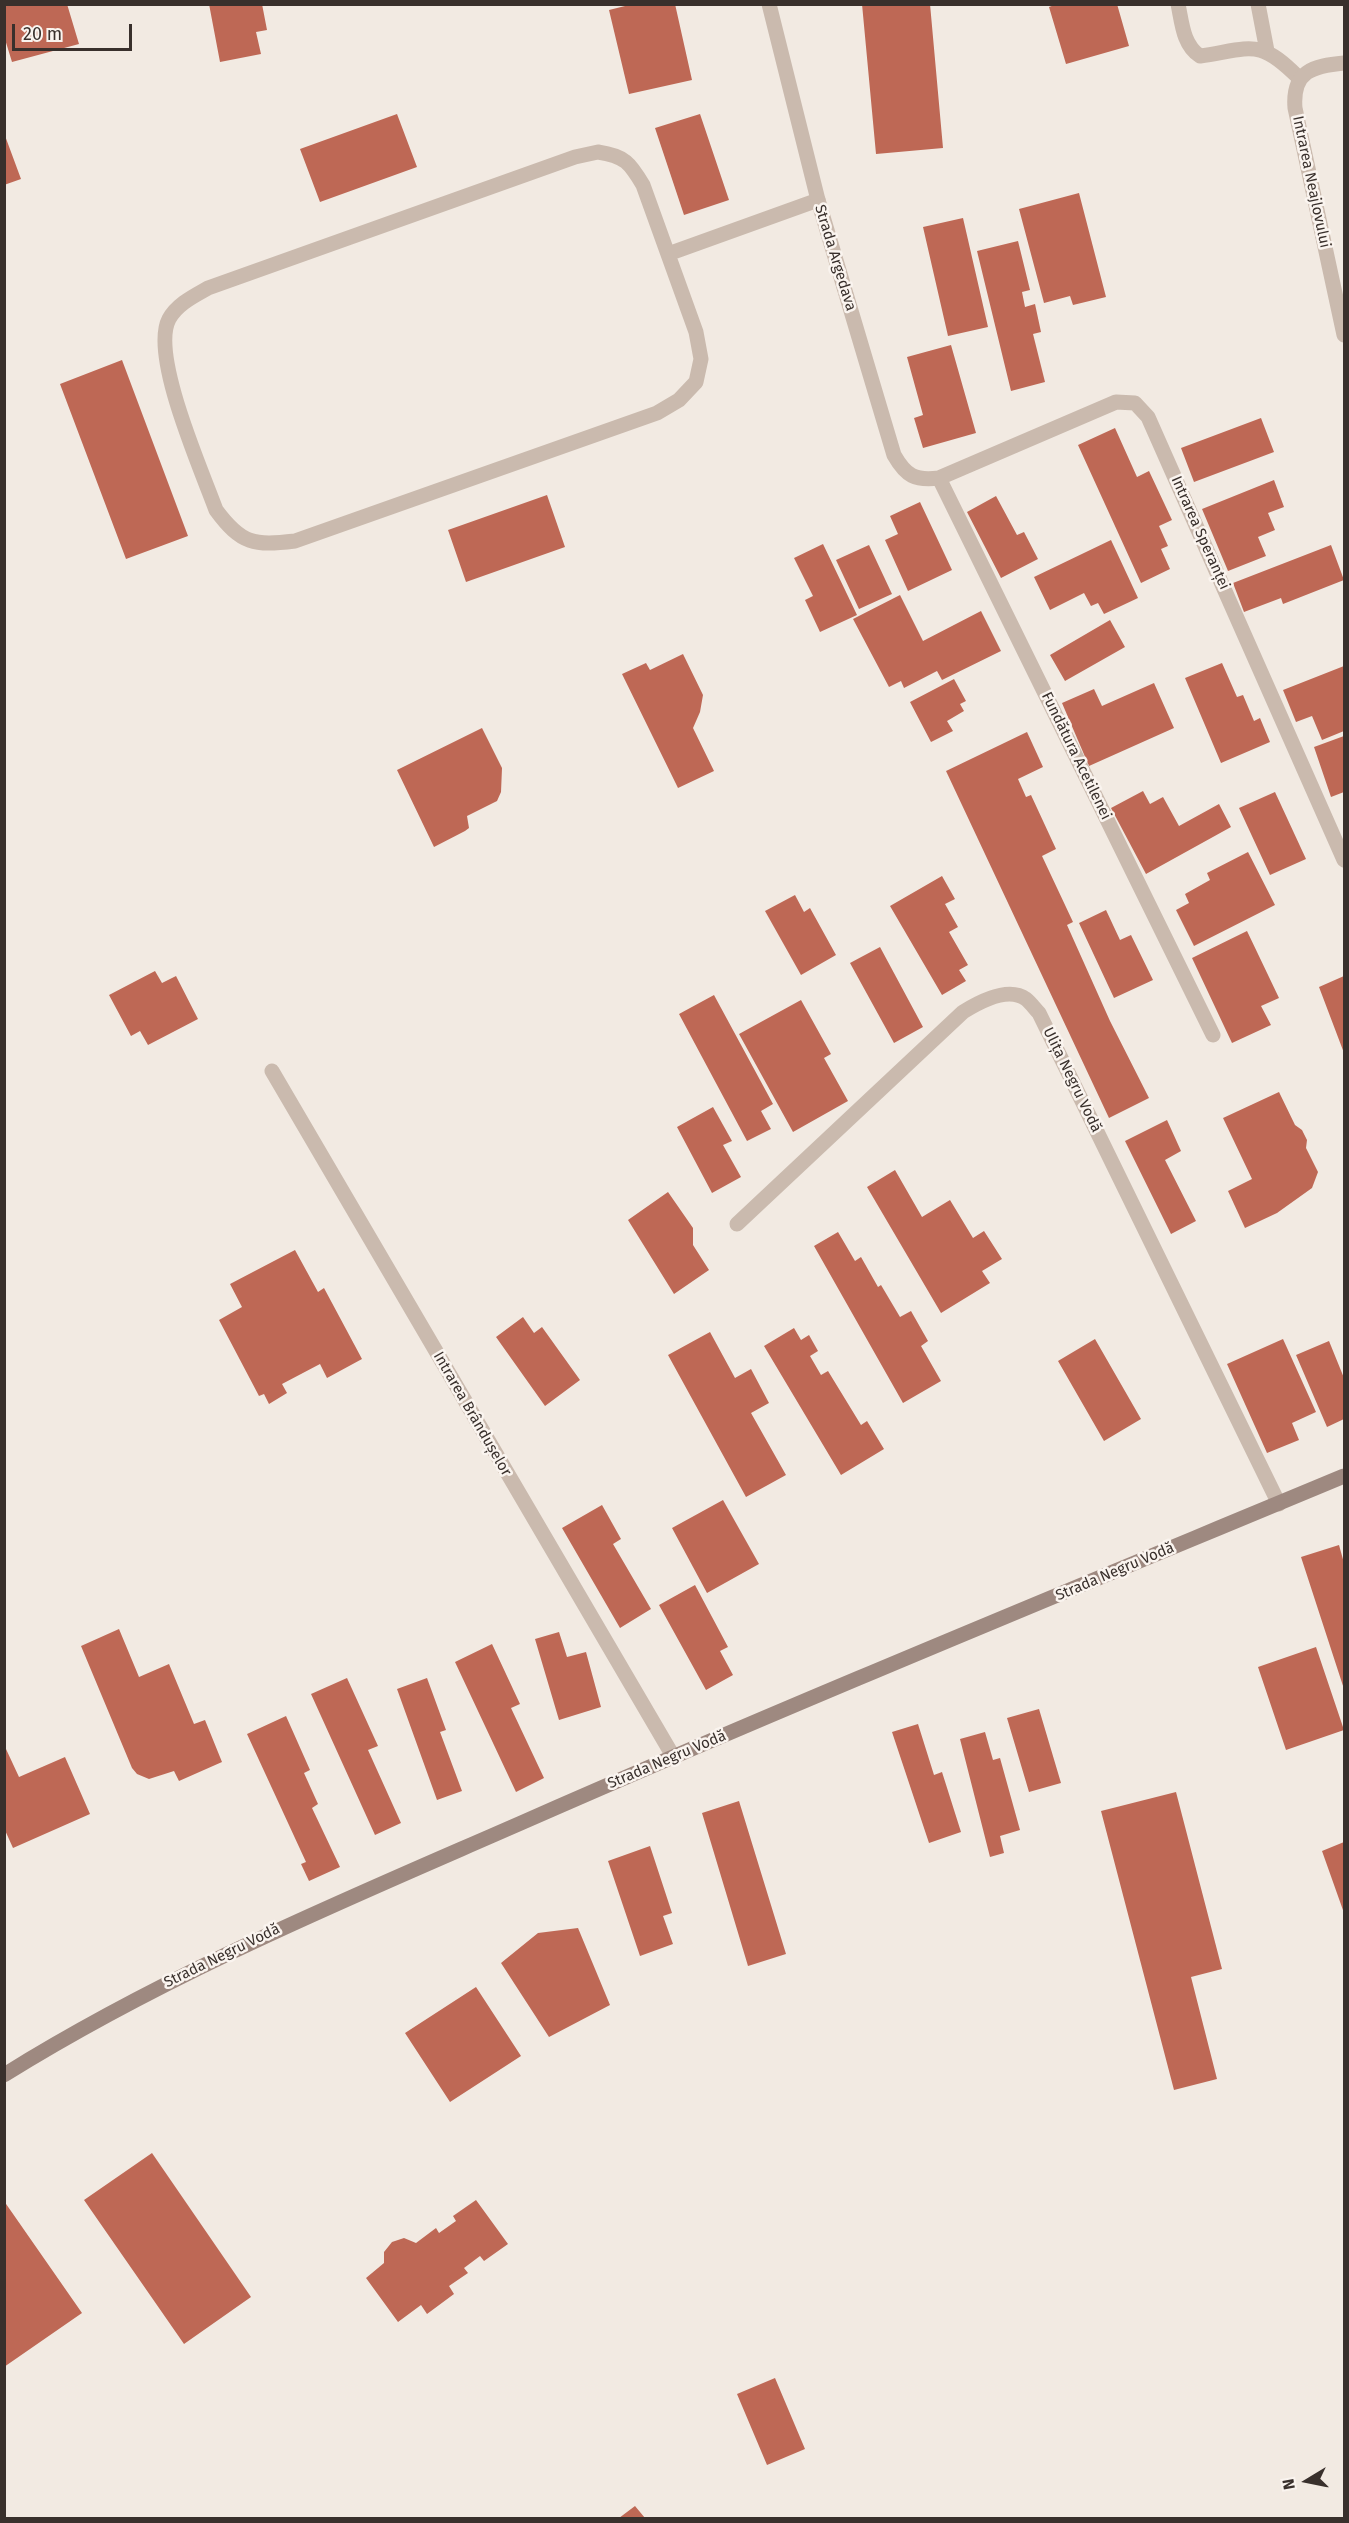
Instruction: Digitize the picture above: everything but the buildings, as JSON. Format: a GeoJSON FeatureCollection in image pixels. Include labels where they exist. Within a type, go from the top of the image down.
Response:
{"type":"FeatureCollection","features":[{"type":"Feature","properties":{"kind":"street","name":"Strada Argedava"},"geometry":{"type":"LineString","coordinates":[[769,4],[818,200],[894,455],[910,476],[925,480],[939,478]]}},
{"type":"Feature","properties":{"kind":"street"},"geometry":{"type":"LineString","coordinates":[[1178,4],[1185,38],[1191,50],[1200,56],[1252,48],[1267,51],[1279,58],[1299,78],[1311,69],[1344,63]]}},
{"type":"Feature","properties":{"kind":"street"},"geometry":{"type":"LineString","coordinates":[[1258,4],[1267,51]]}},
{"type":"Feature","properties":{"kind":"street","name":"Intrarea Neajlovului"},"geometry":{"type":"LineString","coordinates":[[1299,78],[1294,92],[1295,108],[1344,334]]}},
{"type":"Feature","properties":{"kind":"street"},"geometry":{"type":"LineString","coordinates":[[598,152],[616,154],[631,164],[644,185],[668,254],[696,332],[701,359],[696,382],[672,405],[657,413],[295,541],[270,544],[246,540],[230,528],[216,510],[169,376],[164,346],[168,320],[183,302],[200,293],[564,161],[598,152]]}},
{"type":"Feature","properties":{"kind":"street"},"geometry":{"type":"LineString","coordinates":[[668,254],[818,200]]}},
{"type":"Feature","properties":{"kind":"street","name":"Intrarea Speranței"},"geometry":{"type":"LineString","coordinates":[[939,478],[1116,402],[1135,403],[1148,417],[1344,860]]}},
{"type":"Feature","properties":{"kind":"street","name":"Fundătura Acetilenei"},"geometry":{"type":"LineString","coordinates":[[939,478],[1213,1035]]}},
{"type":"Feature","properties":{"kind":"street","name":"Ulița Negru Vodă"},"geometry":{"type":"LineString","coordinates":[[737,1224],[963,1011],[981,1000],[1001,994],[1024,998],[1039,1013],[1279,1504]]}},
{"type":"Feature","properties":{"kind":"street","name":"Intrarea Brândușelor"},"geometry":{"type":"LineString","coordinates":[[272,1071],[673,1756]]}},
{"type":"Feature","properties":{"kind":"street","name":"Strada Negru Vodă"},"geometry":{"type":"LineString","coordinates":[[4,2075],[102,2017],[249,1942],[673,1756],[1344,1476]]}}]}
